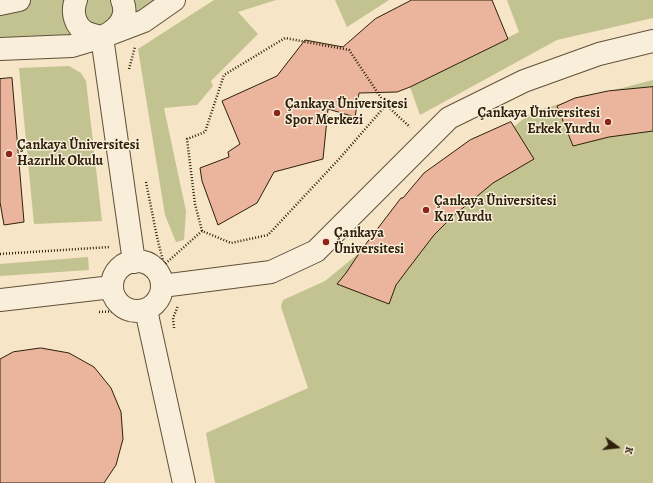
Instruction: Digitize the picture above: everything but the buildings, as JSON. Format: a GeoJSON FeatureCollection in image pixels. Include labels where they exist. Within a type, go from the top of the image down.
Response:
{"type":"FeatureCollection","features":[{"type":"Feature","properties":{"kind":"street"},"geometry":{"type":"LineString","coordinates":[[0,4],[19,0]]}},
{"type":"Feature","properties":{"kind":"street"},"geometry":{"type":"LineString","coordinates":[[76,0],[74,4],[76,21],[81,28],[88,33],[102,37],[118,27],[123,20],[125,12],[122,0]]}},
{"type":"Feature","properties":{"kind":"street"},"geometry":{"type":"LineString","coordinates":[[0,49],[72,46],[102,37],[144,21],[174,0]]}},
{"type":"Feature","properties":{"kind":"street"},"geometry":{"type":"LineString","coordinates":[[102,37],[134,262]]}},
{"type":"Feature","properties":{"kind":"street"},"geometry":{"type":"LineString","coordinates":[[163,276],[161,294],[158,301],[146,310],[130,310],[122,313],[112,287],[113,280],[120,268],[127,264],[142,262],[153,268],[161,278],[163,276],[270,272],[316,251],[450,118],[524,81],[599,54],[653,41]]}},
{"type":"Feature","properties":{"kind":"street"},"geometry":{"type":"LineString","coordinates":[[0,300],[112,287]]}},
{"type":"Feature","properties":{"kind":"street"},"geometry":{"type":"LineString","coordinates":[[146,310],[184,483]]}},
{"type":"Feature","properties":{"kind":"path"},"geometry":{"type":"LineString","coordinates":[[202,232],[195,204],[187,139],[205,132],[224,76],[285,38],[349,50],[386,105],[411,128]]}},
{"type":"Feature","properties":{"kind":"path"},"geometry":{"type":"LineString","coordinates":[[129,74],[137,41]]}},
{"type":"Feature","properties":{"kind":"path"},"geometry":{"type":"LineString","coordinates":[[202,232],[231,243],[268,235],[340,158],[386,105]]}},
{"type":"Feature","properties":{"kind":"path"},"geometry":{"type":"LineString","coordinates":[[145,175],[163,276]]}},
{"type":"Feature","properties":{"kind":"path"},"geometry":{"type":"LineString","coordinates":[[163,276],[202,232]]}},
{"type":"Feature","properties":{"kind":"path"},"geometry":{"type":"LineString","coordinates":[[0,254],[110,248],[110,240]]}},
{"type":"Feature","properties":{"kind":"path"},"geometry":{"type":"LineString","coordinates":[[163,276],[172,265]]}},
{"type":"Feature","properties":{"kind":"path"},"geometry":{"type":"LineString","coordinates":[[95,312],[122,313]]}},
{"type":"Feature","properties":{"kind":"shaded area"},"geometry":{"type":"Polygon","coordinates":[[[19,0],[174,0],[144,21],[0,49],[0,4],[19,0]]]}},
{"type":"Feature","properties":{"kind":"shaded area"},"geometry":{"type":"Polygon","coordinates":[[[214,0],[276,0],[238,12],[258,34],[211,81],[213,86],[197,105],[164,108],[186,211],[184,240],[176,242],[165,215],[138,49],[214,0]]]}},
{"type":"Feature","properties":{"kind":"shaded area"},"geometry":{"type":"Polygon","coordinates":[[[335,0],[389,0],[347,27],[335,0]]]}},
{"type":"Feature","properties":{"kind":"shaded area"},"geometry":{"type":"Polygon","coordinates":[[[507,0],[653,0],[653,18],[557,40],[420,115],[410,87],[519,32],[507,0]]]}},
{"type":"Feature","properties":{"kind":"shaded area"},"geometry":{"type":"Polygon","coordinates":[[[69,66],[81,73],[86,81],[102,221],[34,224],[19,68],[69,66]]]}},
{"type":"Feature","properties":{"kind":"shaded area"},"geometry":{"type":"Polygon","coordinates":[[[653,80],[653,483],[215,483],[206,433],[308,388],[281,307],[283,300],[325,281],[533,111],[653,80]]]}},
{"type":"Feature","properties":{"kind":"shaded area"},"geometry":{"type":"Polygon","coordinates":[[[88,257],[89,270],[0,276],[0,264],[88,257]]]}},
{"type":"Feature","properties":{"kind":"place","name":"Çankaya Üniversitesi Spor Merkezi"},"geometry":{"type":"Point","coordinates":[277,113]}},
{"type":"Feature","properties":{"kind":"place","name":"Çankaya Üniversitesi Erkek Yurdu"},"geometry":{"type":"Point","coordinates":[608,122]}},
{"type":"Feature","properties":{"kind":"place","name":"Çankaya Üniversitesi Hazırlık Okulu"},"geometry":{"type":"Point","coordinates":[9,154]}},
{"type":"Feature","properties":{"kind":"place","name":"Çankaya Üniversitesi Kız Yurdu"},"geometry":{"type":"Point","coordinates":[426,210]}},
{"type":"Feature","properties":{"kind":"place","name":"Çankaya Üniversitesi"},"geometry":{"type":"Point","coordinates":[326,242]}}]}
